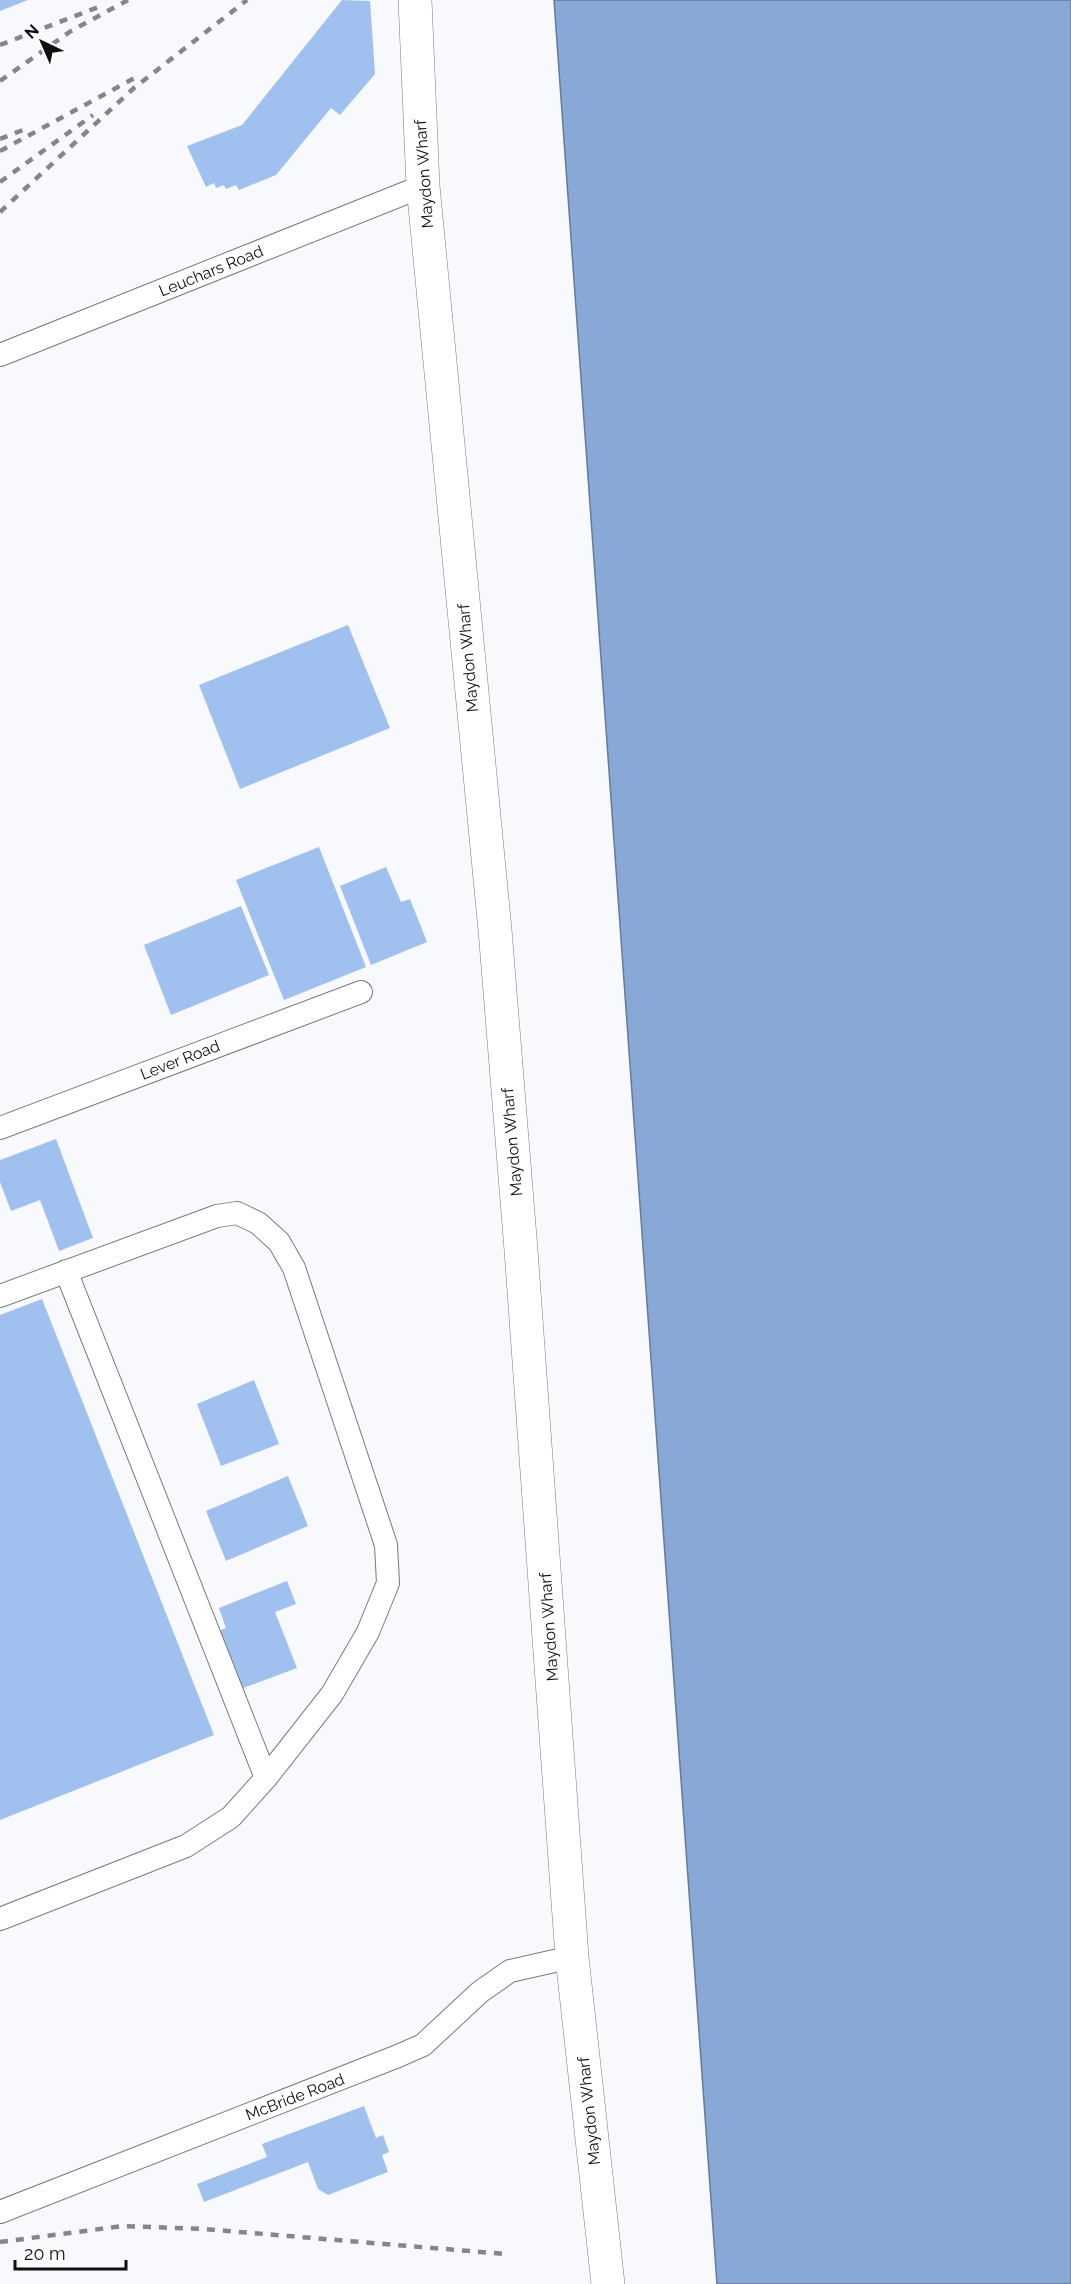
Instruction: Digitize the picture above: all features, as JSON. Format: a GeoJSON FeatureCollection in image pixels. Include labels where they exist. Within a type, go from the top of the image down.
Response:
{"type":"FeatureCollection","features":[{"type":"Feature","properties":{"kind":"street","name":"Maydon Wharf"},"geometry":{"type":"LineString","coordinates":[[414,0],[423,186],[499,978],[522,1262],[572,1957],[608,2284]]}},
{"type":"Feature","properties":{"kind":"lane","name":"Leuchars Road"},"geometry":{"type":"LineString","coordinates":[[0,356],[423,186]]}},
{"type":"Feature","properties":{"kind":"lane","name":"Lever Road"},"geometry":{"type":"LineString","coordinates":[[0,1128],[361,992]]}},
{"type":"Feature","properties":{"kind":"lane"},"geometry":{"type":"LineString","coordinates":[[0,1296],[217,1216],[237,1214],[258,1223],[279,1242],[294,1268],[386,1545],[388,1583],[368,1632],[332,1694],[266,1778],[231,1817],[186,1846],[0,1919]]}},
{"type":"Feature","properties":{"kind":"lane"},"geometry":{"type":"LineString","coordinates":[[66,1271],[266,1778]]}},
{"type":"Feature","properties":{"kind":"lane","name":"McBride Road"},"geometry":{"type":"LineString","coordinates":[[0,2212],[423,2045],[480,1992],[510,1971],[572,1957]]}},
{"type":"Feature","properties":{"kind":"water"},"geometry":{"type":"Polygon","coordinates":[[[554,0],[1071,0],[1071,2284],[717,2284],[554,0]]]}},
{"type":"Feature","properties":{"kind":"building"},"geometry":{"type":"Polygon","coordinates":[[[0,0],[28,0],[0,11],[0,0]]]}},
{"type":"Feature","properties":{"kind":"building"},"geometry":{"type":"Polygon","coordinates":[[[342,0],[370,1],[375,74],[340,115],[331,108],[276,175],[239,190],[236,185],[226,189],[224,185],[216,188],[214,183],[206,187],[187,146],[242,125],[342,0]]]}},
{"type":"Feature","properties":{"kind":"building"},"geometry":{"type":"Polygon","coordinates":[[[348,625],[390,728],[240,789],[199,685],[348,625]]]}},
{"type":"Feature","properties":{"kind":"building"},"geometry":{"type":"Polygon","coordinates":[[[319,847],[366,967],[284,1000],[236,880],[319,847]]]}},
{"type":"Feature","properties":{"kind":"building"},"geometry":{"type":"Polygon","coordinates":[[[386,867],[401,902],[410,899],[427,942],[371,965],[340,886],[386,867]]]}},
{"type":"Feature","properties":{"kind":"building"},"geometry":{"type":"Polygon","coordinates":[[[241,906],[269,975],[171,1015],[144,945],[241,906]]]}},
{"type":"Feature","properties":{"kind":"building"},"geometry":{"type":"Polygon","coordinates":[[[56,1139],[93,1238],[59,1251],[40,1200],[11,1211],[0,1182],[0,1160],[56,1139]]]}},
{"type":"Feature","properties":{"kind":"building"},"geometry":{"type":"Polygon","coordinates":[[[42,1299],[214,1735],[0,1820],[0,1315],[42,1299]]]}},
{"type":"Feature","properties":{"kind":"building"},"geometry":{"type":"Polygon","coordinates":[[[254,1380],[279,1444],[221,1466],[197,1404],[254,1380]]]}},
{"type":"Feature","properties":{"kind":"building"},"geometry":{"type":"Polygon","coordinates":[[[288,1476],[308,1526],[226,1561],[206,1511],[288,1476]]]}},
{"type":"Feature","properties":{"kind":"building"},"geometry":{"type":"Polygon","coordinates":[[[287,1581],[296,1604],[275,1612],[297,1668],[238,1690],[216,1632],[226,1628],[219,1608],[287,1581]]]}},
{"type":"Feature","properties":{"kind":"building"},"geometry":{"type":"Polygon","coordinates":[[[364,2106],[376,2138],[383,2135],[389,2152],[382,2155],[388,2172],[328,2195],[318,2189],[308,2162],[204,2202],[197,2184],[267,2157],[262,2144],[364,2106]]]}},
{"type":"Feature","properties":{"kind":"railway"},"geometry":{"type":"LineString","coordinates":[[0,81],[71,31],[128,0]]}},
{"type":"Feature","properties":{"kind":"railway"},"geometry":{"type":"LineString","coordinates":[[0,212],[134,88],[247,0]]}},
{"type":"Feature","properties":{"kind":"railway"},"geometry":{"type":"LineString","coordinates":[[0,45],[101,6]]}},
{"type":"Feature","properties":{"kind":"railway"},"geometry":{"type":"LineString","coordinates":[[0,151],[140,75]]}},
{"type":"Feature","properties":{"kind":"railway"},"geometry":{"type":"LineString","coordinates":[[0,182],[93,115]]}},
{"type":"Feature","properties":{"kind":"railway"},"geometry":{"type":"LineString","coordinates":[[0,139],[28,128]]}},
{"type":"Feature","properties":{"kind":"railway"},"geometry":{"type":"LineString","coordinates":[[0,2242],[123,2226],[204,2229],[505,2254]]}}]}
